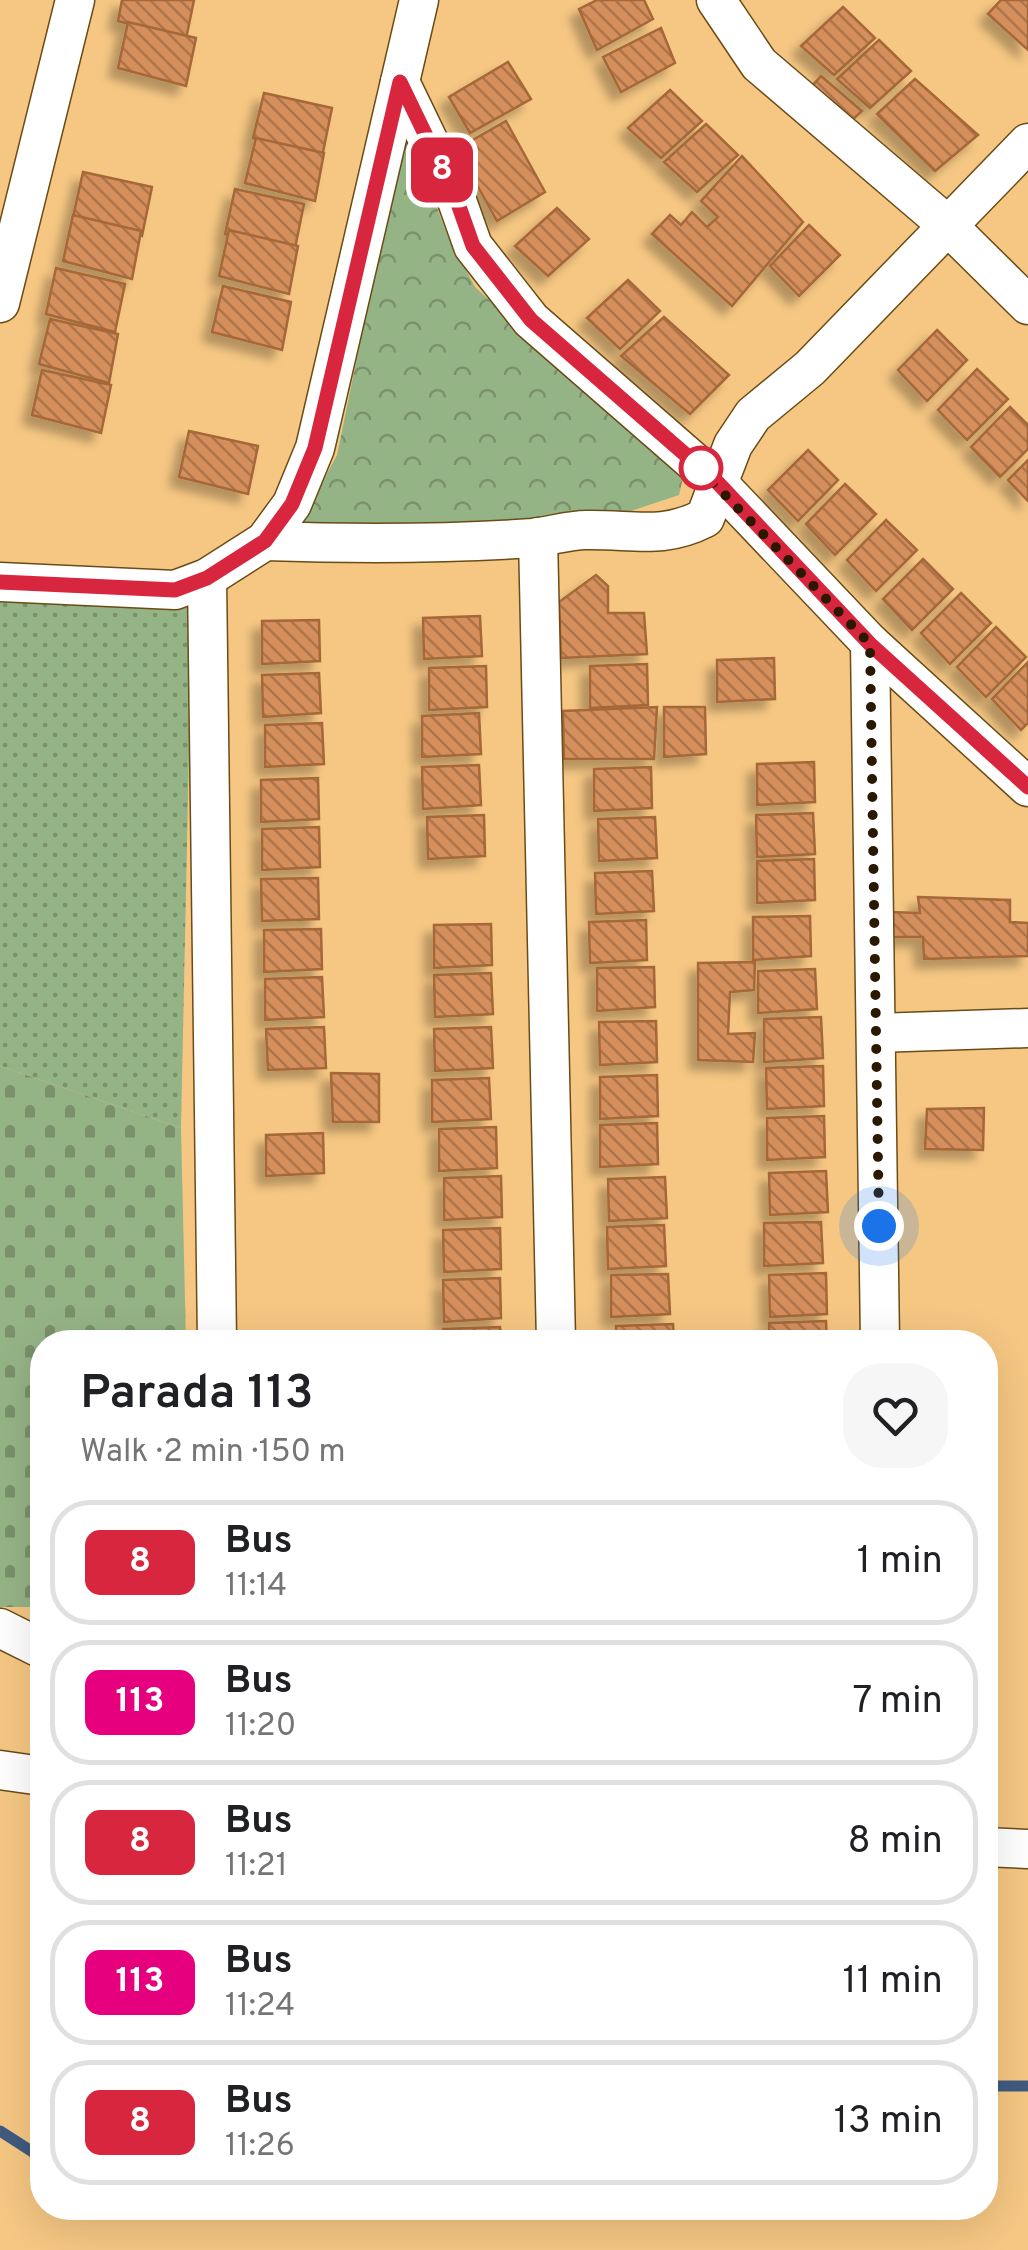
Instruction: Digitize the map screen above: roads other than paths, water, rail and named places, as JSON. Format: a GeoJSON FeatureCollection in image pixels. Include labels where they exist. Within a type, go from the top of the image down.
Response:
{"type":"FeatureCollection","features":[{"type":"Feature","properties":{"kind":"street"},"geometry":{"type":"LineString","coordinates":[[0,303],[75,0]]}},
{"type":"Feature","properties":{"kind":"street"},"geometry":{"type":"LineString","coordinates":[[0,582],[175,590],[207,578],[265,541],[292,504],[315,448],[420,0]]}},
{"type":"Feature","properties":{"kind":"street"},"geometry":{"type":"LineString","coordinates":[[716,0],[759,64],[945,224],[1028,305]]}},
{"type":"Feature","properties":{"kind":"street"},"geometry":{"type":"LineString","coordinates":[[400,82],[456,198],[473,246],[531,320],[718,483],[870,644],[1028,788]]}},
{"type":"Feature","properties":{"kind":"street"},"geometry":{"type":"LineString","coordinates":[[265,541],[368,545],[538,537],[584,530],[680,531],[706,518],[733,446],[753,415],[810,368],[945,224],[1028,143]]}},
{"type":"Feature","properties":{"kind":"street"},"geometry":{"type":"LineString","coordinates":[[538,537],[556,1330]]}},
{"type":"Feature","properties":{"kind":"street"},"geometry":{"type":"LineString","coordinates":[[207,578],[217,1330]]}},
{"type":"Feature","properties":{"kind":"street"},"geometry":{"type":"LineString","coordinates":[[870,644],[880,1330]]}},
{"type":"Feature","properties":{"kind":"street"},"geometry":{"type":"LineString","coordinates":[[876,1033],[1028,1028]]}},
{"type":"Feature","properties":{"kind":"street"},"geometry":{"type":"LineString","coordinates":[[0,1626],[30,1625]]}},
{"type":"Feature","properties":{"kind":"street"},"geometry":{"type":"LineString","coordinates":[[0,1626],[30,1642]]}},
{"type":"Feature","properties":{"kind":"street"},"geometry":{"type":"LineString","coordinates":[[0,1770],[30,1774]]}},
{"type":"Feature","properties":{"kind":"street"},"geometry":{"type":"LineString","coordinates":[[998,1848],[1028,1849]]}},
{"type":"Feature","properties":{"kind":"waterway"},"geometry":{"type":"LineString","coordinates":[[998,2086],[1028,2086]]}},
{"type":"Feature","properties":{"kind":"waterway"},"geometry":{"type":"LineString","coordinates":[[0,2131],[30,2150]]}}]}
